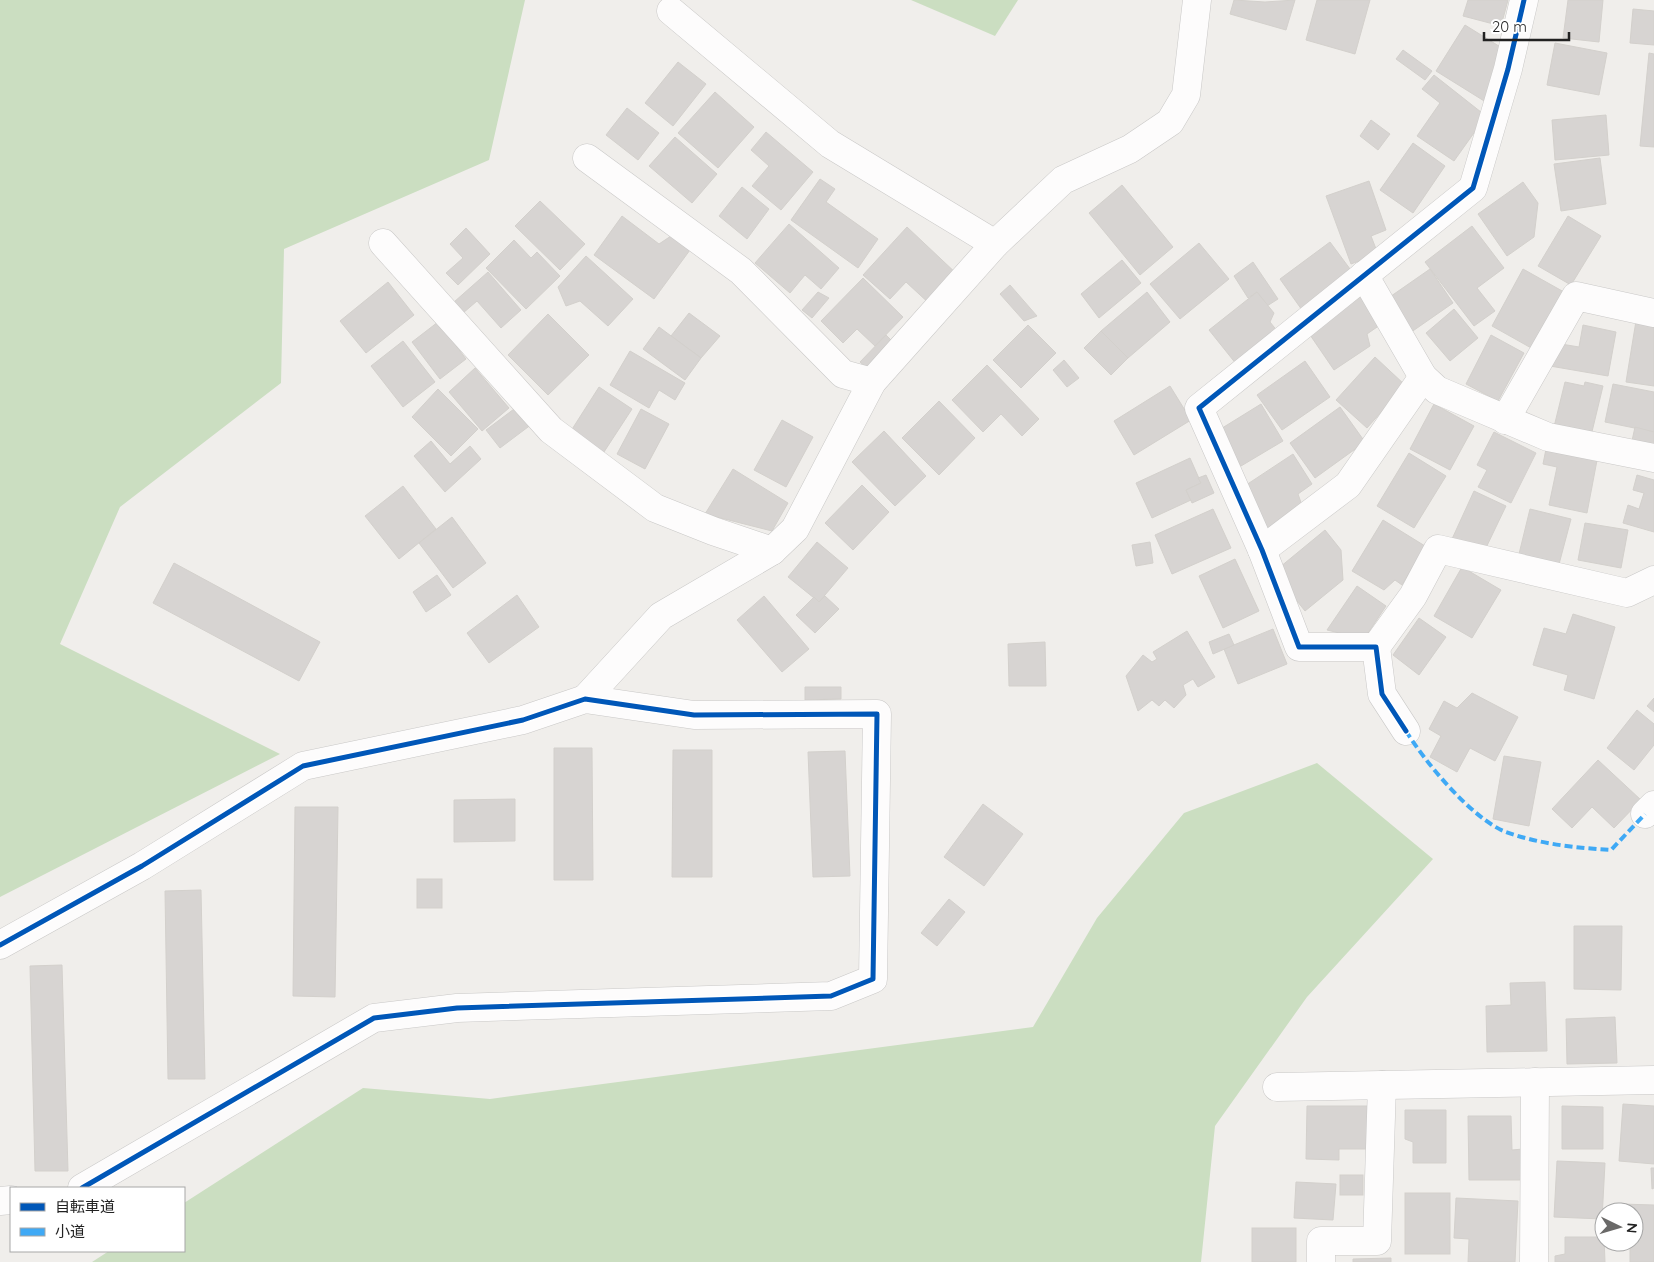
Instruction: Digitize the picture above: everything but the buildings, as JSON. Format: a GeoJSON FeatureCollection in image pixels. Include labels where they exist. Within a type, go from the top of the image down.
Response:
{"type":"FeatureCollection","features":[{"type":"Feature","properties":{"kind":"street"},"geometry":{"type":"LineString","coordinates":[[585,699],[661,616],[772,551],[795,529],[872,382],[995,244],[1063,180],[1130,149],[1170,122],[1186,95],[1197,0]]}},
{"type":"Feature","properties":{"kind":"street"},"geometry":{"type":"LineString","coordinates":[[1376,647],[1299,647],[1262,550],[1199,408],[1473,188],[1508,69],[1524,0]]}},
{"type":"Feature","properties":{"kind":"street"},"geometry":{"type":"LineString","coordinates":[[671,11],[830,144],[995,244]]}},
{"type":"Feature","properties":{"kind":"street"},"geometry":{"type":"LineString","coordinates":[[587,158],[741,272],[844,374],[872,382]]}},
{"type":"Feature","properties":{"kind":"street"},"geometry":{"type":"LineString","coordinates":[[383,243],[551,430],[654,508],[772,551]]}},
{"type":"Feature","properties":{"kind":"street"},"geometry":{"type":"LineString","coordinates":[[1364,275],[1423,377],[1437,390],[1548,437],[1654,458]]}},
{"type":"Feature","properties":{"kind":"street"},"geometry":{"type":"LineString","coordinates":[[1506,420],[1576,296],[1654,313]]}},
{"type":"Feature","properties":{"kind":"street"},"geometry":{"type":"LineString","coordinates":[[1262,550],[1348,485],[1423,377]]}},
{"type":"Feature","properties":{"kind":"street"},"geometry":{"type":"LineString","coordinates":[[1406,731],[1382,694],[1376,647],[1413,596],[1438,550],[1626,593],[1654,580]]}},
{"type":"Feature","properties":{"kind":"street"},"geometry":{"type":"LineString","coordinates":[[0,945],[142,866],[303,766],[522,720],[585,699],[694,715],[877,714],[873,979],[831,996],[457,1008],[374,1018],[84,1187]]}},
{"type":"Feature","properties":{"kind":"street"},"geometry":{"type":"LineString","coordinates":[[1277,1087],[1654,1080]]}},
{"type":"Feature","properties":{"kind":"street"},"geometry":{"type":"LineString","coordinates":[[1534,1082],[1534,1262]]}},
{"type":"Feature","properties":{"kind":"street"},"geometry":{"type":"LineString","coordinates":[[1321,1262],[1321,1241],[1378,1240],[1382,1085]]}},
{"type":"Feature","properties":{"kind":"green space"},"geometry":{"type":"Polygon","coordinates":[[[0,0],[525,0],[489,160],[284,249],[281,383],[120,507],[60,644],[280,754],[0,897],[0,0]]]}},
{"type":"Feature","properties":{"kind":"green space"},"geometry":{"type":"Polygon","coordinates":[[[911,0],[1018,0],[995,36],[911,0]]]}},
{"type":"Feature","properties":{"kind":"green space"},"geometry":{"type":"Polygon","coordinates":[[[1317,763],[1433,859],[1307,997],[1215,1126],[1201,1262],[92,1262],[107,1252],[185,1252],[185,1202],[363,1088],[490,1099],[1033,1027],[1097,918],[1184,813],[1317,763]]]}},
{"type":"Feature","properties":{"kind":"marked path"},"geometry":{"type":"LineString","coordinates":[[1406,731],[1437,773],[1464,803],[1493,825],[1506,832],[1558,845],[1611,850],[1645,814]]}},
{"type":"Feature","properties":{"kind":"cycle path"},"geometry":{"type":"LineString","coordinates":[[1406,731],[1382,694],[1376,647],[1299,647],[1262,550],[1199,408],[1473,188],[1508,69],[1524,0]]}},
{"type":"Feature","properties":{"kind":"cycle path"},"geometry":{"type":"LineString","coordinates":[[0,945],[142,866],[303,766],[523,720],[585,699],[694,715],[877,714],[873,979],[831,996],[457,1008],[374,1018],[84,1187]]}}]}
